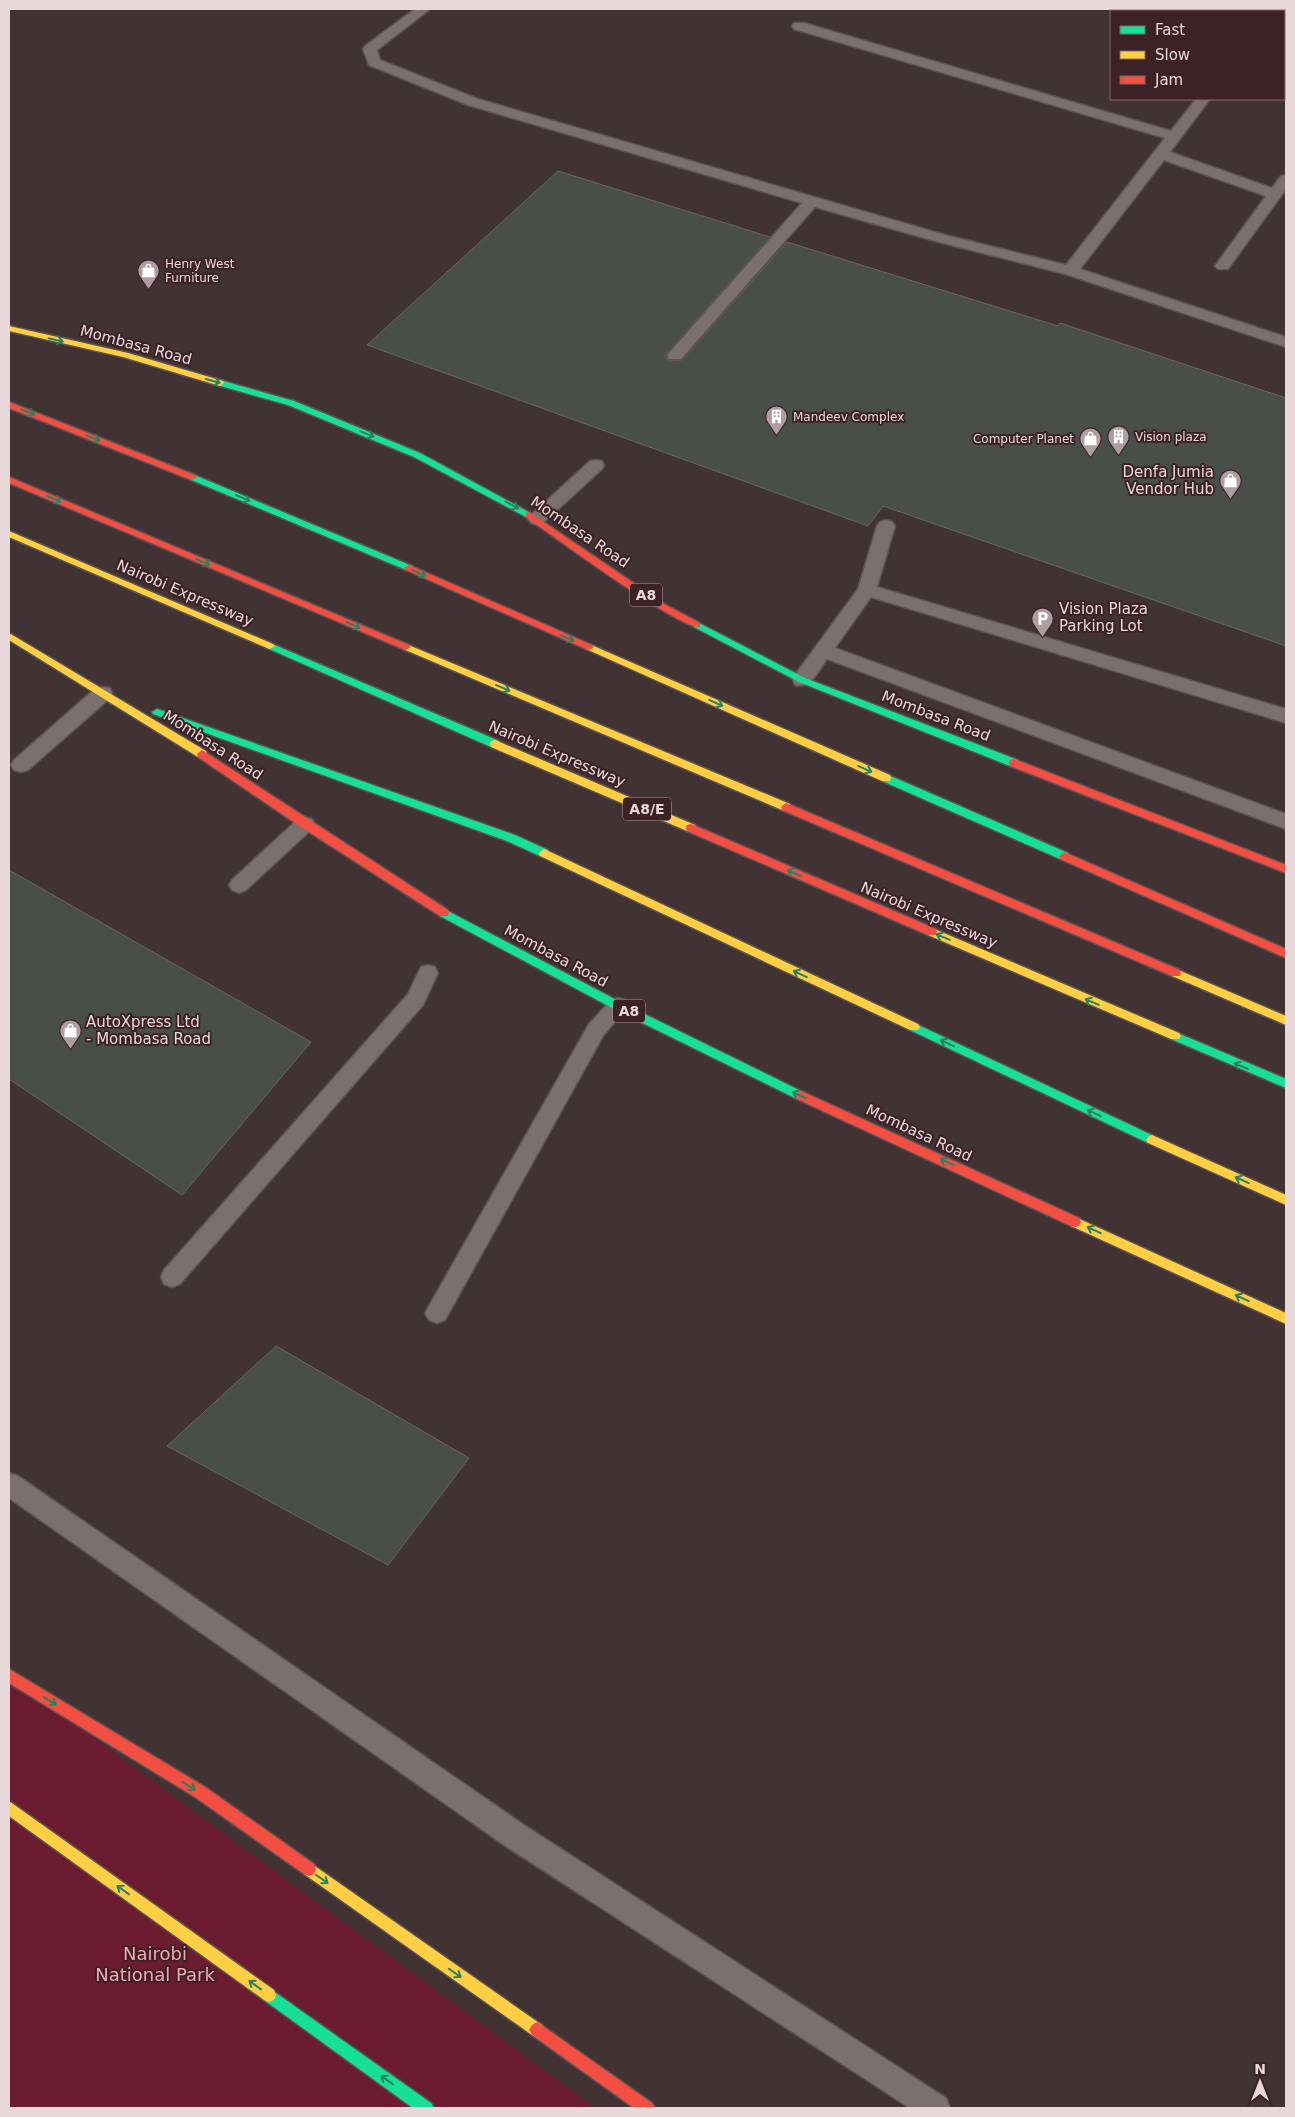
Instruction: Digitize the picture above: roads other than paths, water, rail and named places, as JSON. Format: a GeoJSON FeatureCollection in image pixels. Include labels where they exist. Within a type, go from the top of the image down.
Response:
{"type":"FeatureCollection","features":[{"type":"Feature","properties":{"kind":"main road","name":"Mombasa Road"},"geometry":{"type":"LineString","coordinates":[[9,329],[125,355],[291,403],[417,455],[537,519],[663,607],[802,680],[1286,869]]}},
{"type":"Feature","properties":{"kind":"main road"},"geometry":{"type":"LineString","coordinates":[[9,405],[209,484],[374,553],[1286,954]]}},
{"type":"Feature","properties":{"kind":"main road"},"geometry":{"type":"LineString","coordinates":[[9,480],[1286,1020]]}},
{"type":"Feature","properties":{"kind":"main road","name":"Nairobi Expressway"},"geometry":{"type":"LineString","coordinates":[[9,534],[1286,1084]]}},
{"type":"Feature","properties":{"kind":"main road","name":"Mombasa Road"},"geometry":{"type":"LineString","coordinates":[[9,636],[213,760],[304,824],[431,906],[618,1006],[771,1082],[1286,1318]]}},
{"type":"Feature","properties":{"kind":"main road"},"geometry":{"type":"LineString","coordinates":[[103,693],[511,838],[1181,1153],[1286,1200]]}},
{"type":"Feature","properties":{"kind":"main road"},"geometry":{"type":"LineString","coordinates":[[9,1676],[200,1792],[647,2108]]}},
{"type":"Feature","properties":{"kind":"main road"},"geometry":{"type":"LineString","coordinates":[[9,1808],[426,2108]]}},
{"type":"Feature","properties":{"kind":"lane"},"geometry":{"type":"LineString","coordinates":[[423,9],[370,49],[374,62],[472,102],[931,235],[1070,271],[1286,342]]}},
{"type":"Feature","properties":{"kind":"lane"},"geometry":{"type":"LineString","coordinates":[[798,26],[1174,136]]}},
{"type":"Feature","properties":{"kind":"lane"},"geometry":{"type":"LineString","coordinates":[[1070,271],[1202,100]]}},
{"type":"Feature","properties":{"kind":"lane"},"geometry":{"type":"LineString","coordinates":[[1161,154],[1275,194]]}},
{"type":"Feature","properties":{"kind":"lane"},"geometry":{"type":"LineString","coordinates":[[1223,266],[1286,179]]}},
{"type":"Feature","properties":{"kind":"lane"},"geometry":{"type":"LineString","coordinates":[[676,356],[812,201]]}},
{"type":"Feature","properties":{"kind":"lane"},"geometry":{"type":"LineString","coordinates":[[537,519],[596,465]]}},
{"type":"Feature","properties":{"kind":"lane"},"geometry":{"type":"LineString","coordinates":[[802,680],[867,590],[886,526]]}},
{"type":"Feature","properties":{"kind":"lane"},"geometry":{"type":"LineString","coordinates":[[867,590],[1286,716]]}},
{"type":"Feature","properties":{"kind":"lane"},"geometry":{"type":"LineString","coordinates":[[824,651],[1286,822]]}},
{"type":"Feature","properties":{"kind":"lane"},"geometry":{"type":"LineString","coordinates":[[21,765],[103,693]]}},
{"type":"Feature","properties":{"kind":"lane"},"geometry":{"type":"LineString","coordinates":[[239,885],[304,824]]}},
{"type":"Feature","properties":{"kind":"lane"},"geometry":{"type":"LineString","coordinates":[[172,1277],[416,999],[428,973]]}},
{"type":"Feature","properties":{"kind":"lane"},"geometry":{"type":"LineString","coordinates":[[437,1313],[596,1030],[618,1006]]}},
{"type":"Feature","properties":{"kind":"lane"},"geometry":{"type":"LineString","coordinates":[[9,1484],[514,1836],[936,2108]]}},
{"type":"Feature","properties":{"kind":"place","name":"Henry West Furniture"},"geometry":{"type":"Point","coordinates":[149,290]}},
{"type":"Feature","properties":{"kind":"place","name":"Mandeev Complex"},"geometry":{"type":"Point","coordinates":[777,436]}},
{"type":"Feature","properties":{"kind":"place","name":"Vision plaza"},"geometry":{"type":"Point","coordinates":[1119,456]}},
{"type":"Feature","properties":{"kind":"place","name":"Computer Planet"},"geometry":{"type":"Point","coordinates":[1090,458]}},
{"type":"Feature","properties":{"kind":"place","name":"Denfa Jumia Vendor Hub"},"geometry":{"type":"Point","coordinates":[1230,500]}},
{"type":"Feature","properties":{"kind":"place","name":"Vision Plaza Parking Lot"},"geometry":{"type":"Point","coordinates":[1043,637]}},
{"type":"Feature","properties":{"kind":"place","name":"AutoXpress Ltd - Mombasa Road"},"geometry":{"type":"Point","coordinates":[70,1050]}},
{"type":"Feature","properties":{"kind":"park label","name":"Nairobi National Park"},"geometry":{"type":"Point","coordinates":[155,1964]}}]}
